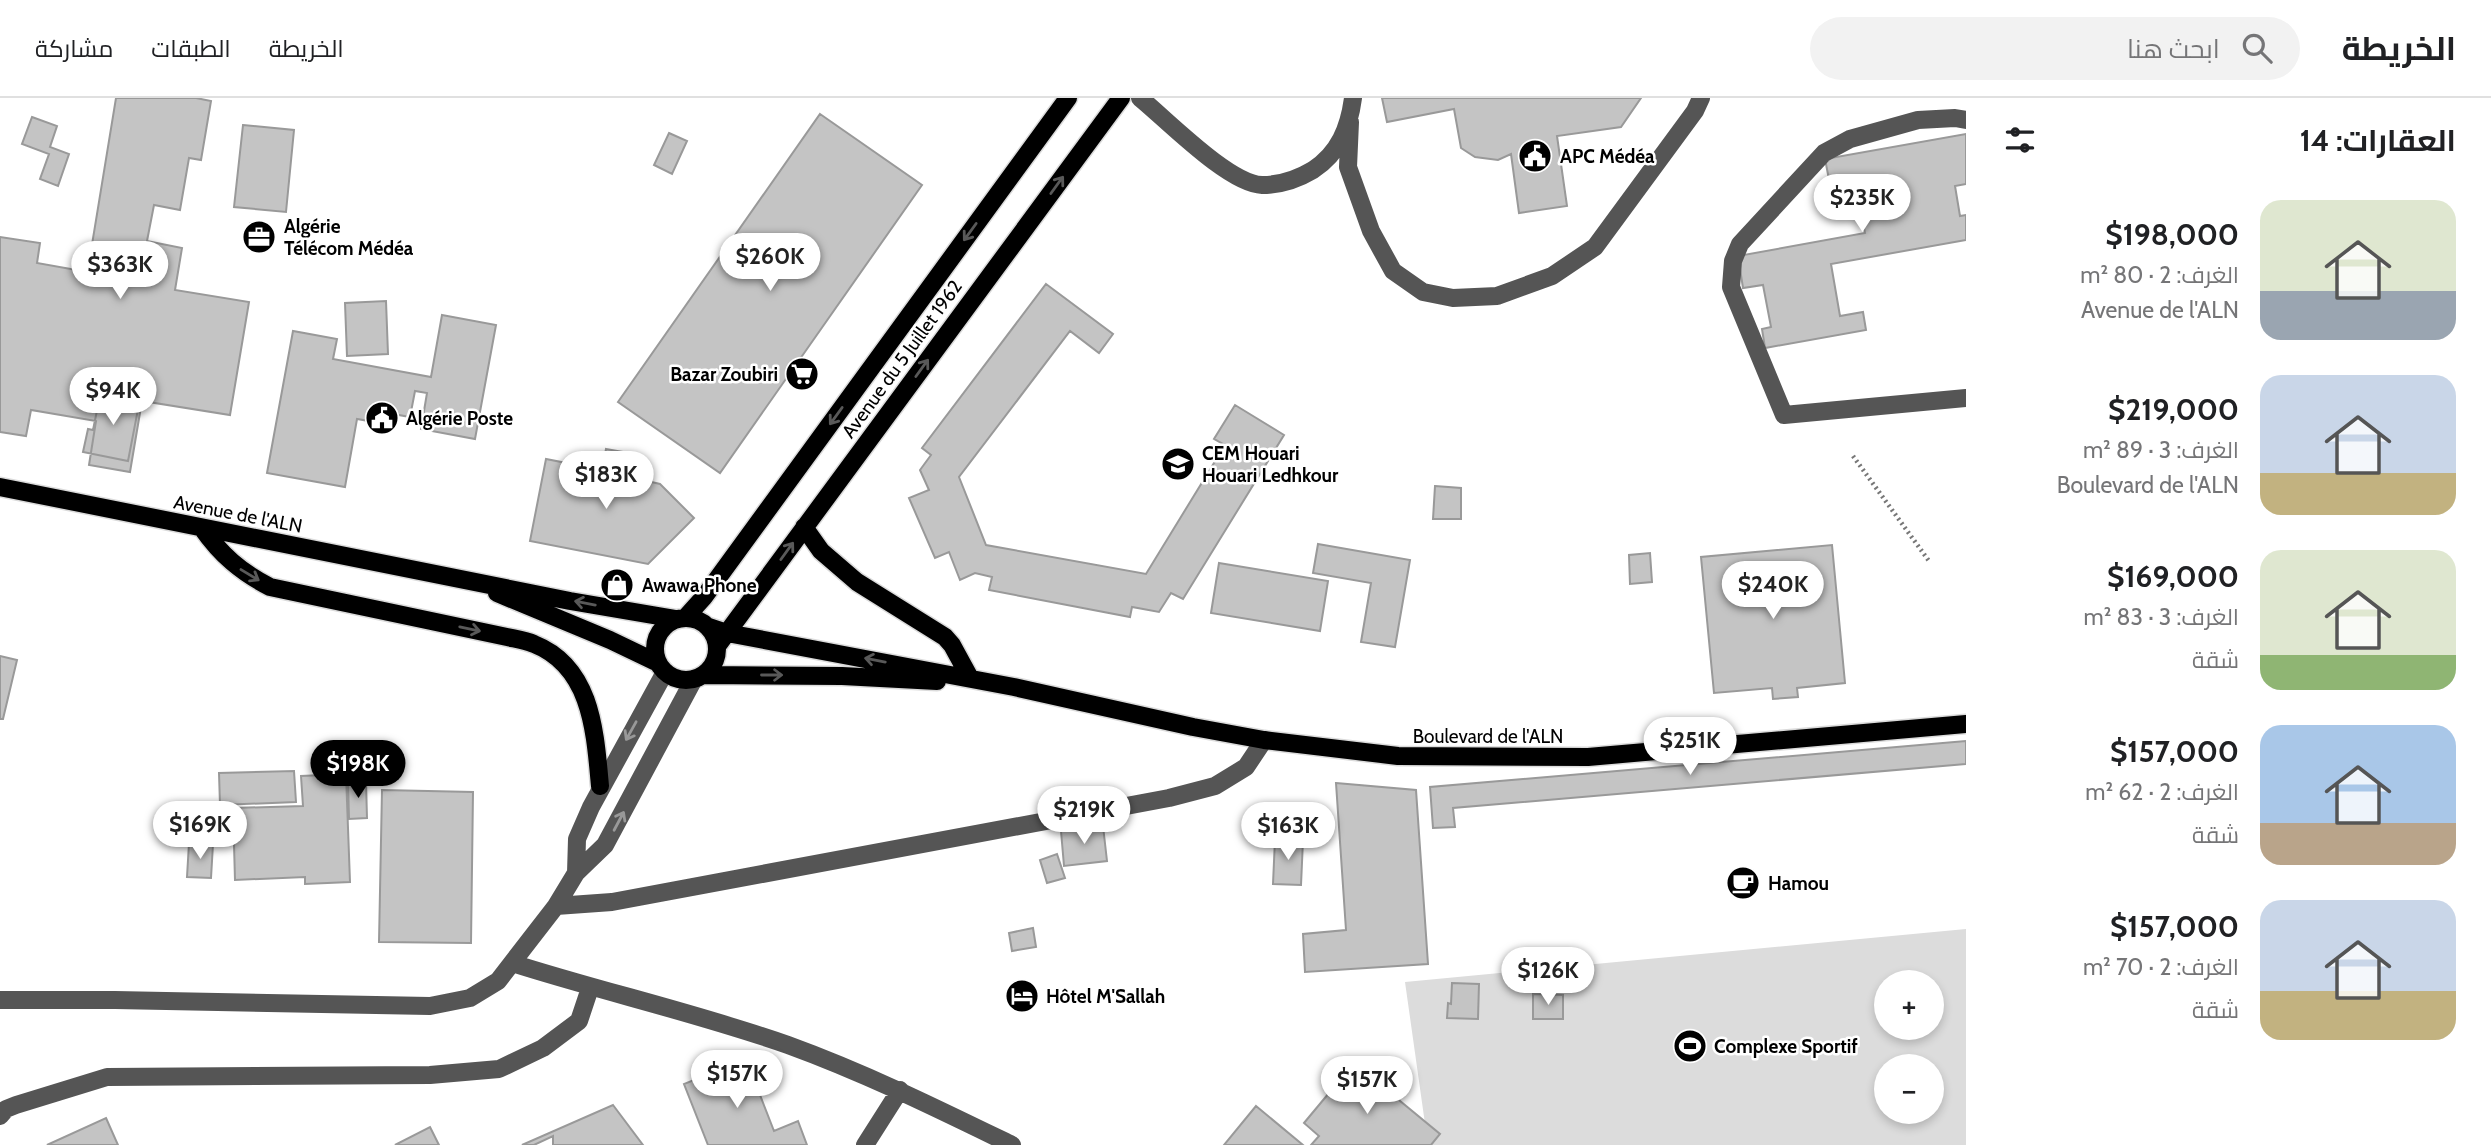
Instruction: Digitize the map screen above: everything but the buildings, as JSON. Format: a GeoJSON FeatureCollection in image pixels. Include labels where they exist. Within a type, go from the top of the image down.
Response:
{"type":"FeatureCollection","features":[{"type":"Feature","properties":{"kind":"main road","name":"Avenue du 5 Juillet 1962"},"geometry":{"type":"LineString","coordinates":[[681,618],[704,597],[1068,98]]}},
{"type":"Feature","properties":{"kind":"main road","name":"Avenue du 5 Juillet 1962"},"geometry":{"type":"LineString","coordinates":[[718,635],[804,527],[1121,98]]}},
{"type":"Feature","properties":{"kind":"main road","name":"Avenue de l'ALN"},"geometry":{"type":"LineString","coordinates":[[0,487],[468,581]]}},
{"type":"Feature","properties":{"kind":"main road"},"geometry":{"type":"LineString","coordinates":[[804,527],[821,551],[857,582],[945,637],[953,645],[970,678]]}},
{"type":"Feature","properties":{"kind":"main road"},"geometry":{"type":"LineString","coordinates":[[202,528],[215,547],[231,563],[270,587],[508,637],[534,644],[557,657],[575,676],[587,700],[600,786]]}},
{"type":"Feature","properties":{"kind":"main road"},"geometry":{"type":"LineString","coordinates":[[468,581],[699,620],[718,635],[1014,687]]}},
{"type":"Feature","properties":{"kind":"main road"},"geometry":{"type":"LineString","coordinates":[[468,581],[610,640],[684,680],[699,677],[842,676],[1014,687]]}},
{"type":"Feature","properties":{"kind":"main road"},"geometry":{"type":"LineString","coordinates":[[662,667],[655,650],[657,637],[664,626],[681,618]]}},
{"type":"Feature","properties":{"kind":"main road"},"geometry":{"type":"LineString","coordinates":[[699,677],[712,667],[717,657],[718,635]]}},
{"type":"Feature","properties":{"kind":"main road","name":"Boulevard de l'ALN"},"geometry":{"type":"LineString","coordinates":[[1014,687],[1264,740],[1398,756],[1588,757],[1966,724]]}},
{"type":"Feature","properties":{"kind":"street"},"geometry":{"type":"LineString","coordinates":[[1140,98],[1230,174],[1260,185],[1299,179],[1329,160],[1350,122]]}},
{"type":"Feature","properties":{"kind":"street"},"geometry":{"type":"LineString","coordinates":[[1353,98],[1348,167],[1371,231],[1393,271],[1423,292],[1453,298],[1497,296],[1552,276],[1595,247],[1695,111],[1701,98]]}},
{"type":"Feature","properties":{"kind":"street"},"geometry":{"type":"LineString","coordinates":[[1966,120],[1919,120],[1850,139],[1824,153],[1740,244],[1733,261],[1731,288],[1784,415],[1966,398]]}},
{"type":"Feature","properties":{"kind":"street"},"geometry":{"type":"LineString","coordinates":[[576,873],[577,839],[600,786],[662,667]]}},
{"type":"Feature","properties":{"kind":"street"},"geometry":{"type":"LineString","coordinates":[[0,1000],[430,1006],[470,998],[498,981],[556,906],[576,873],[606,845],[699,677]]}},
{"type":"Feature","properties":{"kind":"street"},"geometry":{"type":"LineString","coordinates":[[556,906],[612,902],[1169,798],[1215,786],[1246,766],[1264,740]]}},
{"type":"Feature","properties":{"kind":"street"},"geometry":{"type":"LineString","coordinates":[[512,962],[590,988],[668,1006],[777,1042],[900,1090],[1012,1145]]}},
{"type":"Feature","properties":{"kind":"street"},"geometry":{"type":"LineString","coordinates":[[0,1116],[6,1109],[16,1105],[107,1077],[430,1075],[499,1069],[543,1048],[579,1021],[590,988]]}},
{"type":"Feature","properties":{"kind":"street"},"geometry":{"type":"LineString","coordinates":[[865,1145],[900,1090]]}},
{"type":"Feature","properties":{"kind":"path"},"geometry":{"type":"LineString","coordinates":[[1853,456],[1928,561]]}},
{"type":"Feature","properties":{"kind":"shaded area","name":"Complexe Sportif"},"geometry":{"type":"Polygon","coordinates":[[[1966,929],[1966,1145],[1428,1145],[1405,982],[1966,929]]]}},
{"type":"Feature","properties":{"kind":"place","name":"APC Médéa"},"geometry":{"type":"Point","coordinates":[1535,156]}},
{"type":"Feature","properties":{"kind":"place","name":"Algérie Télécom Médéa"},"geometry":{"type":"Point","coordinates":[259,237]}},
{"type":"Feature","properties":{"kind":"place","name":"Bazar Zoubiri"},"geometry":{"type":"Point","coordinates":[802,374]}},
{"type":"Feature","properties":{"kind":"place","name":"Algérie Poste"},"geometry":{"type":"Point","coordinates":[382,418]}},
{"type":"Feature","properties":{"kind":"place","name":"CEM Houari Houari Ledhkour"},"geometry":{"type":"Point","coordinates":[1178,464]}},
{"type":"Feature","properties":{"kind":"place","name":"Awawa Phone"},"geometry":{"type":"Point","coordinates":[617,585]}},
{"type":"Feature","properties":{"kind":"place","name":"Hamou"},"geometry":{"type":"Point","coordinates":[1743,883]}},
{"type":"Feature","properties":{"kind":"place","name":"Hôtel M'Sallah"},"geometry":{"type":"Point","coordinates":[1022,996]}},
{"type":"Feature","properties":{"kind":"place","name":"Complexe Sportif"},"geometry":{"type":"Point","coordinates":[1690,1046]}}]}
